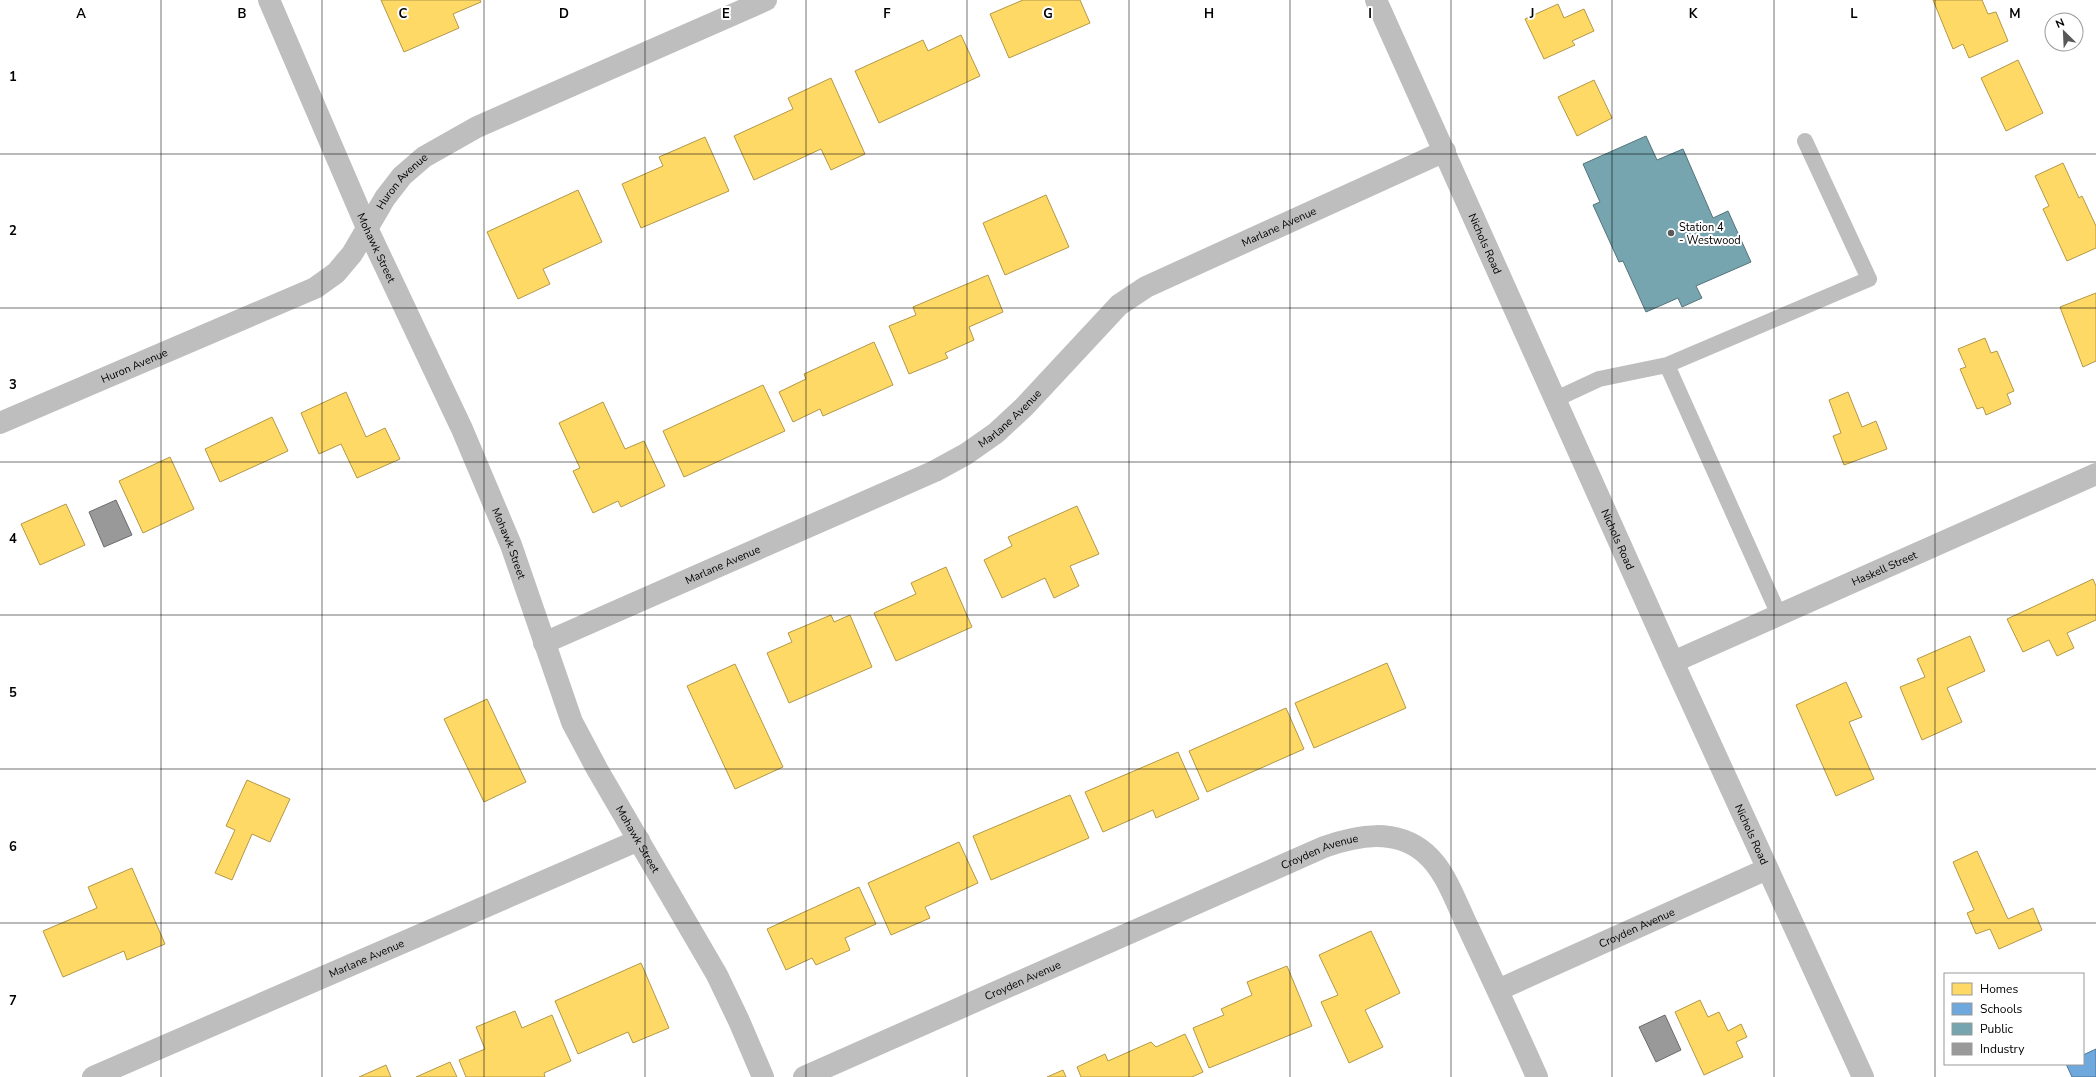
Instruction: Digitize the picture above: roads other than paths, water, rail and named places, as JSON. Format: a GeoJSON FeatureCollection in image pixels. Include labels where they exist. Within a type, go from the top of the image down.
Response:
{"type":"FeatureCollection","features":[{"type":"Feature","properties":{"kind":"street","name":"Mohawk Street"},"geometry":{"type":"LineString","coordinates":[[269,0],[367,228],[462,429],[511,545],[572,722],[717,975],[763,1077]]}},
{"type":"Feature","properties":{"kind":"street","name":"Huron Avenue"},"geometry":{"type":"LineString","coordinates":[[0,423],[315,288],[336,273],[352,254],[385,198],[402,176],[424,157],[444,144],[531,102],[766,0]]}},
{"type":"Feature","properties":{"kind":"street","name":"Nichols Road"},"geometry":{"type":"LineString","coordinates":[[1376,0],[1673,662],[1863,1077]]}},
{"type":"Feature","properties":{"kind":"street","name":"Marlane Avenue"},"geometry":{"type":"LineString","coordinates":[[544,643],[947,464],[966,454],[996,433],[1024,407],[1119,305],[1146,287],[1445,151]]}},
{"type":"Feature","properties":{"kind":"street","name":"Haskell Street"},"geometry":{"type":"LineString","coordinates":[[1673,662],[2096,474]]}},
{"type":"Feature","properties":{"kind":"street","name":"Croyden Avenue"},"geometry":{"type":"LineString","coordinates":[[804,1077],[1324,847],[1351,838],[1390,836],[1407,842],[1425,853],[1441,871],[1498,990],[1767,869]]}},
{"type":"Feature","properties":{"kind":"street","name":"Marlane Avenue"},"geometry":{"type":"LineString","coordinates":[[93,1077],[639,840]]}},
{"type":"Feature","properties":{"kind":"street"},"geometry":{"type":"LineString","coordinates":[[1498,990],[1537,1077]]}},
{"type":"Feature","properties":{"kind":"lane"},"geometry":{"type":"LineString","coordinates":[[1556,399],[1599,379],[1667,365],[1869,279],[1805,141]]}},
{"type":"Feature","properties":{"kind":"lane"},"geometry":{"type":"LineString","coordinates":[[1667,365],[1779,615]]}},
{"type":"Feature","properties":{"kind":"place","name":"Station 4 - Westwood"},"geometry":{"type":"Point","coordinates":[1671,233]}}]}
